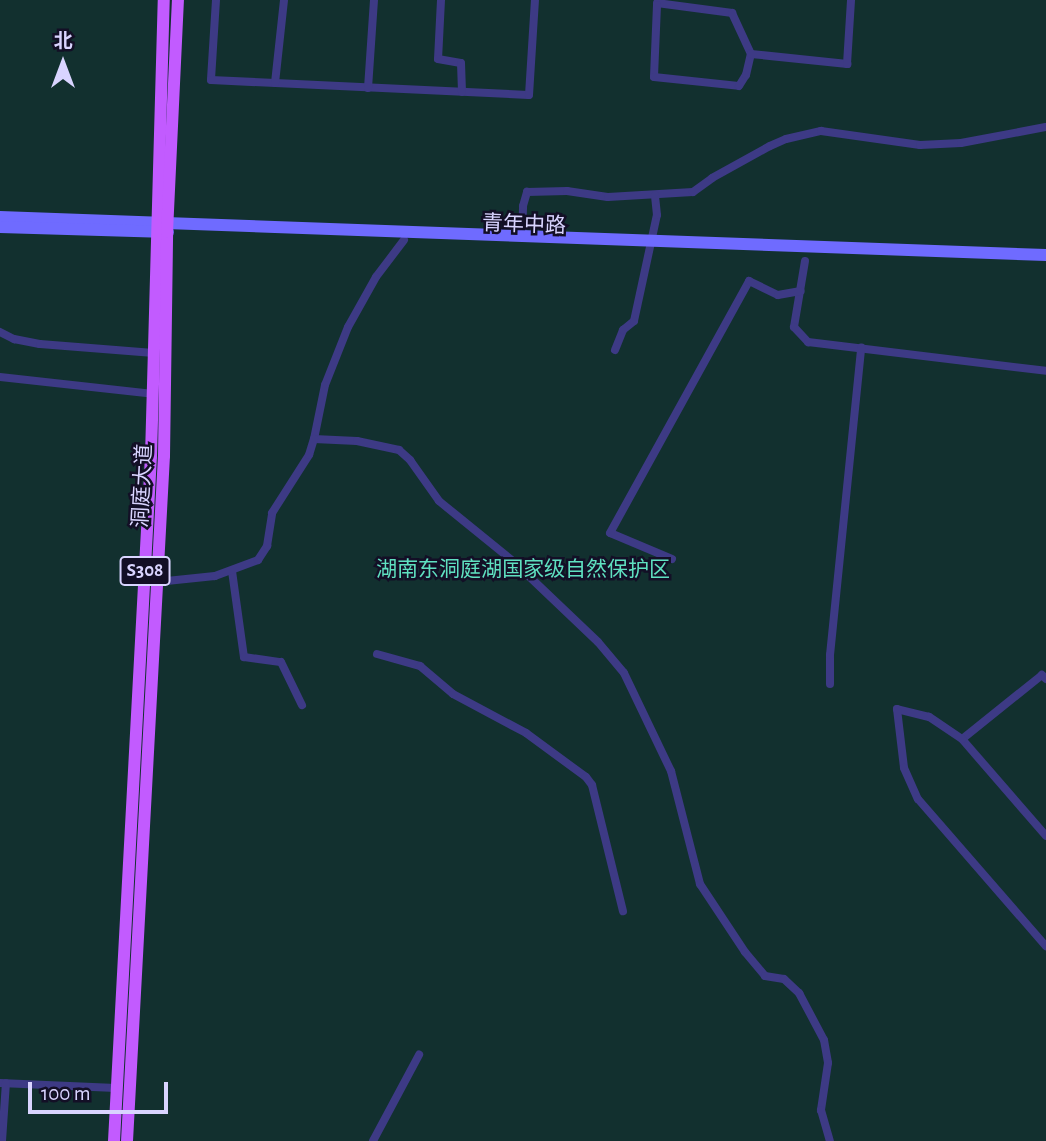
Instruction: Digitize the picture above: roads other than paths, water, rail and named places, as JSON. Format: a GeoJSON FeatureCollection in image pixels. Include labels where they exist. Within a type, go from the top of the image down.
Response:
{"type":"FeatureCollection","features":[{"type":"Feature","properties":{"kind":"main road","name":"洞庭大道"},"geometry":{"type":"LineString","coordinates":[[127,1141],[164,456],[162,0]]}},
{"type":"Feature","properties":{"kind":"main road","name":"洞庭大道"},"geometry":{"type":"LineString","coordinates":[[114,1141],[154,353],[179,0]]}},
{"type":"Feature","properties":{"kind":"main road","name":"青年中路"},"geometry":{"type":"LineString","coordinates":[[0,217],[404,240],[650,246],[1046,263]]}},
{"type":"Feature","properties":{"kind":"main road","name":"青年中路"},"geometry":{"type":"LineString","coordinates":[[0,227],[162,228]]}},
{"type":"Feature","properties":{"kind":"main road"},"geometry":{"type":"LineString","coordinates":[[162,228],[522,237],[650,246],[1046,255]]}},
{"type":"Feature","properties":{"kind":"street"},"geometry":{"type":"LineString","coordinates":[[216,0],[211,80],[529,95],[535,0]]}},
{"type":"Feature","properties":{"kind":"street"},"geometry":{"type":"LineString","coordinates":[[275,83],[284,0]]}},
{"type":"Feature","properties":{"kind":"street"},"geometry":{"type":"LineString","coordinates":[[368,88],[374,0]]}},
{"type":"Feature","properties":{"kind":"street"},"geometry":{"type":"LineString","coordinates":[[441,0],[438,59],[461,62],[462,92]]}},
{"type":"Feature","properties":{"kind":"street"},"geometry":{"type":"LineString","coordinates":[[751,54],[847,64],[851,0]]}},
{"type":"Feature","properties":{"kind":"street"},"geometry":{"type":"LineString","coordinates":[[657,2],[732,13],[751,54],[747,75],[739,86],[654,77],[657,2]]}},
{"type":"Feature","properties":{"kind":"street"},"geometry":{"type":"LineString","coordinates":[[522,237],[523,206],[527,192],[567,191],[608,197],[694,192],[712,178],[771,146],[786,139],[821,131],[920,145],[961,143],[1046,127]]}},
{"type":"Feature","properties":{"kind":"street"},"geometry":{"type":"LineString","coordinates":[[615,350],[622,330],[634,321],[657,215],[655,195]]}},
{"type":"Feature","properties":{"kind":"street"},"geometry":{"type":"LineString","coordinates":[[157,582],[232,571],[258,560],[267,546],[272,513],[309,455],[325,385],[348,327],[376,277],[404,240]]}},
{"type":"Feature","properties":{"kind":"street"},"geometry":{"type":"LineString","coordinates":[[805,261],[794,327],[808,342],[1046,371]]}},
{"type":"Feature","properties":{"kind":"street"},"geometry":{"type":"LineString","coordinates":[[672,559],[610,533],[750,281],[778,295],[801,291]]}},
{"type":"Feature","properties":{"kind":"street"},"geometry":{"type":"LineString","coordinates":[[0,332],[15,339],[40,344],[154,353]]}},
{"type":"Feature","properties":{"kind":"street"},"geometry":{"type":"LineString","coordinates":[[830,684],[836,589],[861,348]]}},
{"type":"Feature","properties":{"kind":"street"},"geometry":{"type":"LineString","coordinates":[[0,377],[153,394]]}},
{"type":"Feature","properties":{"kind":"street"},"geometry":{"type":"LineString","coordinates":[[314,439],[357,441],[399,450],[411,460],[439,501],[514,562],[598,642],[624,673],[671,771],[684,832],[700,884],[745,952],[763,973],[784,979],[799,993],[824,1040],[828,1063],[821,1110],[830,1141]]}},
{"type":"Feature","properties":{"kind":"street"},"geometry":{"type":"LineString","coordinates":[[232,571],[244,657],[281,662],[302,705]]}},
{"type":"Feature","properties":{"kind":"street"},"geometry":{"type":"LineString","coordinates":[[377,654],[420,666],[453,694],[526,733],[586,777],[592,785],[623,911]]}},
{"type":"Feature","properties":{"kind":"street"},"geometry":{"type":"LineString","coordinates":[[962,739],[1042,675],[1046,679]]}},
{"type":"Feature","properties":{"kind":"street"},"geometry":{"type":"LineString","coordinates":[[1046,836],[962,739],[929,717],[897,709],[904,768],[918,799],[1046,946]]}},
{"type":"Feature","properties":{"kind":"street"},"geometry":{"type":"LineString","coordinates":[[373,1141],[419,1055]]}},
{"type":"Feature","properties":{"kind":"street"},"geometry":{"type":"LineString","coordinates":[[2,1141],[3,1083],[116,1088]]}},
{"type":"Feature","properties":{"kind":"park label","name":"湖南东洞庭湖国家级自然保护区"},"geometry":{"type":"Point","coordinates":[523,570]}}]}
